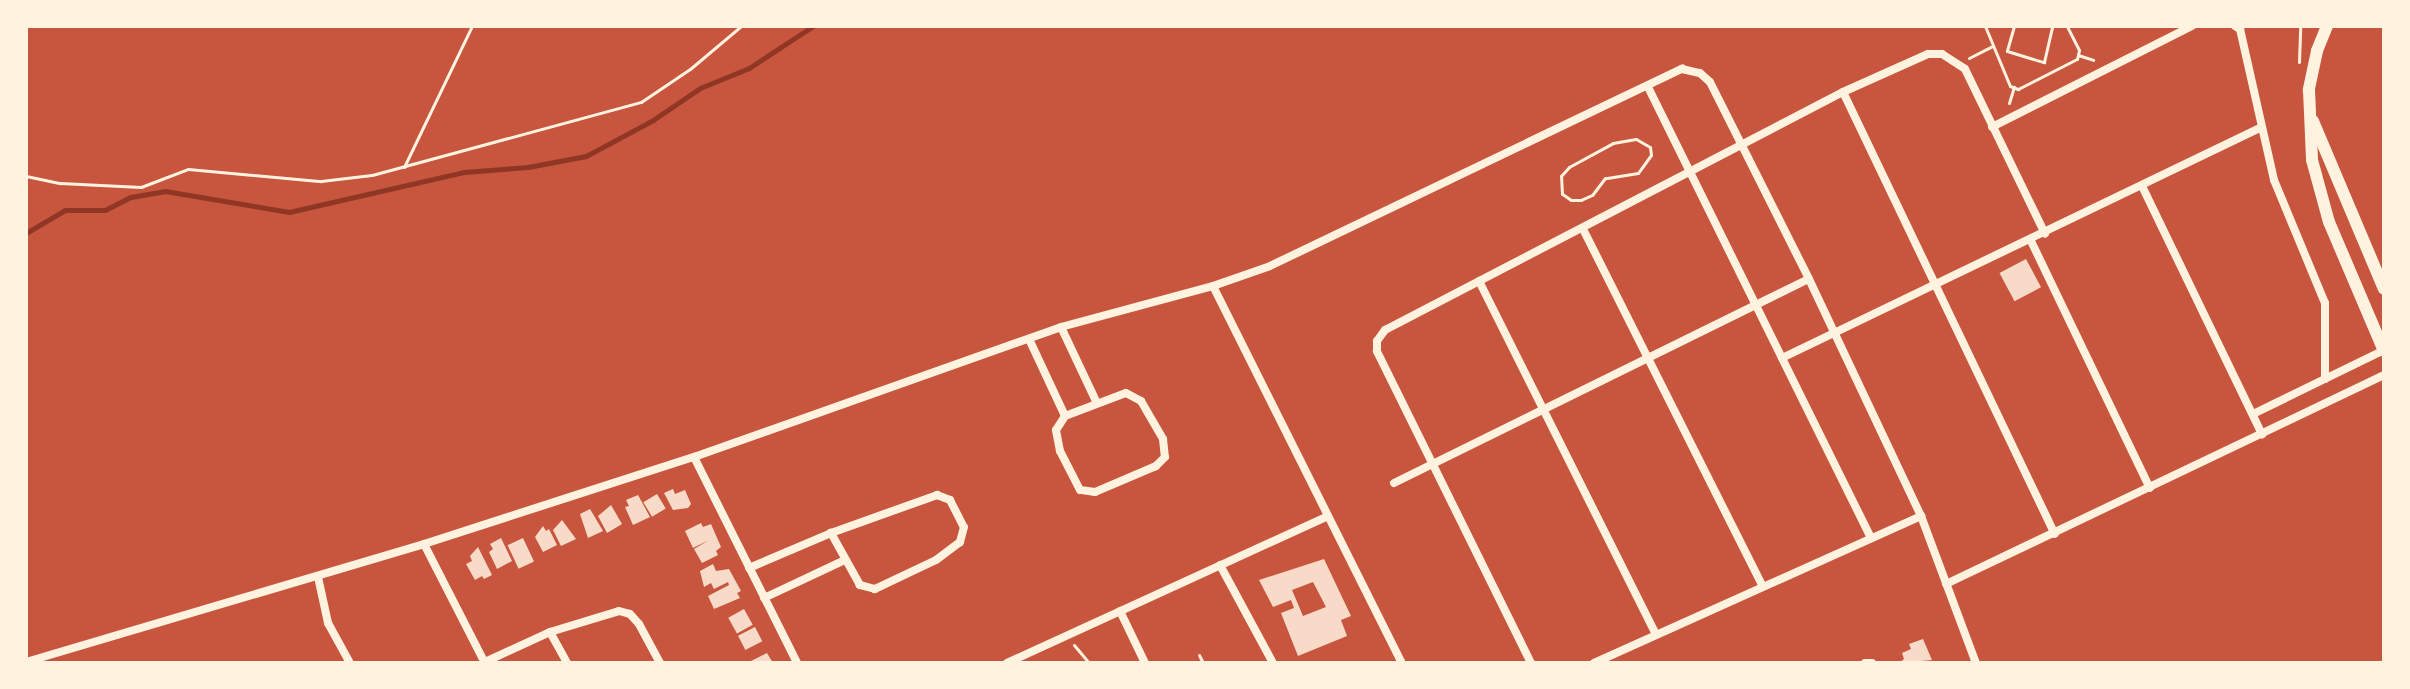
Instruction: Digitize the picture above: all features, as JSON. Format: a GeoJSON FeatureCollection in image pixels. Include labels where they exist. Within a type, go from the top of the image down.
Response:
{"type":"FeatureCollection","features":[{"type":"Feature","properties":{"kind":"main road"},"geometry":{"type":"LineString","coordinates":[[2327,26],[2312,70],[2309,110],[2312,160],[2319,192],[2384,350]]}},
{"type":"Feature","properties":{"kind":"main road"},"geometry":{"type":"LineString","coordinates":[[2309,110],[2384,289]]}},
{"type":"Feature","properties":{"kind":"street"},"geometry":{"type":"LineString","coordinates":[[1992,127],[2192,26]]}},
{"type":"Feature","properties":{"kind":"street"},"geometry":{"type":"LineString","coordinates":[[2235,26],[2240,29],[2274,180],[2325,303],[2325,379]]}},
{"type":"Feature","properties":{"kind":"street"},"geometry":{"type":"LineString","coordinates":[[1531,663],[1377,351],[1377,341],[1385,330],[1843,92],[1928,54],[1942,54],[1965,69],[2045,234]]}},
{"type":"Feature","properties":{"kind":"street"},"geometry":{"type":"LineString","coordinates":[[26,662],[424,544],[694,457],[1061,327],[1213,286],[1270,266],[1682,69],[1700,73],[1710,82],[1809,279],[1921,516],[1976,663]]}},
{"type":"Feature","properties":{"kind":"street"},"geometry":{"type":"LineString","coordinates":[[1648,87],[1871,538]]}},
{"type":"Feature","properties":{"kind":"street"},"geometry":{"type":"LineString","coordinates":[[1843,92],[2055,534]]}},
{"type":"Feature","properties":{"kind":"street"},"geometry":{"type":"LineString","coordinates":[[1782,358],[1836,335],[2260,128]]}},
{"type":"Feature","properties":{"kind":"street"},"geometry":{"type":"LineString","coordinates":[[2142,186],[2262,434]]}},
{"type":"Feature","properties":{"kind":"street"},"geometry":{"type":"LineString","coordinates":[[1583,229],[1762,585]]}},
{"type":"Feature","properties":{"kind":"street"},"geometry":{"type":"LineString","coordinates":[[2031,241],[2150,488]]}},
{"type":"Feature","properties":{"kind":"street"},"geometry":{"type":"LineString","coordinates":[[1394,483],[1809,279]]}},
{"type":"Feature","properties":{"kind":"street"},"geometry":{"type":"LineString","coordinates":[[1479,281],[1656,634]]}},
{"type":"Feature","properties":{"kind":"street"},"geometry":{"type":"LineString","coordinates":[[1213,286],[1402,663]]}},
{"type":"Feature","properties":{"kind":"street"},"geometry":{"type":"LineString","coordinates":[[1061,327],[1097,403]]}},
{"type":"Feature","properties":{"kind":"street"},"geometry":{"type":"LineString","coordinates":[[1029,339],[1065,416]]}},
{"type":"Feature","properties":{"kind":"street"},"geometry":{"type":"LineString","coordinates":[[2253,414],[2384,350]]}},
{"type":"Feature","properties":{"kind":"street"},"geometry":{"type":"LineString","coordinates":[[1946,584],[2384,375]]}},
{"type":"Feature","properties":{"kind":"street"},"geometry":{"type":"LineString","coordinates":[[1126,393],[1141,401],[1163,439],[1165,457],[1156,466],[1095,492],[1080,490],[1060,451],[1056,430],[1065,416],[1126,393]]}},
{"type":"Feature","properties":{"kind":"street"},"geometry":{"type":"LineString","coordinates":[[694,457],[797,663]]}},
{"type":"Feature","properties":{"kind":"street"},"geometry":{"type":"LineString","coordinates":[[749,568],[831,533],[937,495],[950,500],[964,527],[960,542],[936,560],[875,589],[860,585],[831,533]]}},
{"type":"Feature","properties":{"kind":"street"},"geometry":{"type":"LineString","coordinates":[[1007,663],[1328,516]]}},
{"type":"Feature","properties":{"kind":"street"},"geometry":{"type":"LineString","coordinates":[[1594,663],[1921,516]]}},
{"type":"Feature","properties":{"kind":"street"},"geometry":{"type":"LineString","coordinates":[[424,544],[485,663],[550,632],[619,611],[630,614],[639,624],[660,663]]}},
{"type":"Feature","properties":{"kind":"street"},"geometry":{"type":"LineString","coordinates":[[764,598],[845,560]]}},
{"type":"Feature","properties":{"kind":"street"},"geometry":{"type":"LineString","coordinates":[[1220,565],[1273,663]]}},
{"type":"Feature","properties":{"kind":"street"},"geometry":{"type":"LineString","coordinates":[[318,577],[328,623],[350,663]]}},
{"type":"Feature","properties":{"kind":"street"},"geometry":{"type":"LineString","coordinates":[[1120,611],[1145,663]]}},
{"type":"Feature","properties":{"kind":"street"},"geometry":{"type":"LineString","coordinates":[[550,632],[564,662]]}},
{"type":"Feature","properties":{"kind":"street"},"geometry":{"type":"LineString","coordinates":[[1865,663],[1872,663]]}},
{"type":"Feature","properties":{"kind":"path"},"geometry":{"type":"LineString","coordinates":[[404,167],[472,26]]}},
{"type":"Feature","properties":{"kind":"path"},"geometry":{"type":"LineString","coordinates":[[26,176],[60,183],[141,187],[188,169],[321,181],[372,175],[641,102],[690,69],[741,26]]}},
{"type":"Feature","properties":{"kind":"path"},"geometry":{"type":"LineString","coordinates":[[1985,26],[2010,86],[2018,89],[2077,59],[2079,50],[2067,26]]}},
{"type":"Feature","properties":{"kind":"path"},"geometry":{"type":"LineString","coordinates":[[2014,26],[2007,51],[2044,62],[2050,26]]}},
{"type":"Feature","properties":{"kind":"path"},"geometry":{"type":"LineString","coordinates":[[1959,63],[1992,47]]}},
{"type":"Feature","properties":{"kind":"path"},"geometry":{"type":"LineString","coordinates":[[1636,139],[1650,147],[1651,155],[1644,168],[1629,176],[1614,175],[1611,180],[1605,178],[1592,195],[1581,200],[1571,200],[1562,194],[1559,186],[1569,167],[1613,143],[1636,139]]}},
{"type":"Feature","properties":{"kind":"path"},"geometry":{"type":"LineString","coordinates":[[1066,636],[1089,663]]}},
{"type":"Feature","properties":{"kind":"path"},"geometry":{"type":"LineString","coordinates":[[1199,655],[1203,663]]}},
{"type":"Feature","properties":{"kind":"building"},"geometry":{"type":"Polygon","coordinates":[[[2026,259],[2041,287],[2015,301],[2000,273],[2026,259]]]}},
{"type":"Feature","properties":{"kind":"building"},"geometry":{"type":"Polygon","coordinates":[[[673,489],[675,494],[685,490],[691,504],[688,508],[673,510],[664,493],[673,489]]]}},
{"type":"Feature","properties":{"kind":"building"},"geometry":{"type":"Polygon","coordinates":[[[657,494],[666,509],[652,517],[643,502],[657,494]]]}},
{"type":"Feature","properties":{"kind":"building"},"geometry":{"type":"Polygon","coordinates":[[[638,495],[650,517],[633,525],[625,507],[629,506],[626,500],[638,495]]]}},
{"type":"Feature","properties":{"kind":"building"},"geometry":{"type":"Polygon","coordinates":[[[611,505],[622,524],[607,533],[598,516],[611,505]]]}},
{"type":"Feature","properties":{"kind":"building"},"geometry":{"type":"Polygon","coordinates":[[[590,509],[603,531],[588,538],[580,514],[590,509]]]}},
{"type":"Feature","properties":{"kind":"building"},"geometry":{"type":"Polygon","coordinates":[[[562,520],[576,539],[561,546],[553,530],[562,520]]]}},
{"type":"Feature","properties":{"kind":"building"},"geometry":{"type":"Polygon","coordinates":[[[701,523],[703,527],[711,524],[721,547],[716,551],[718,555],[702,563],[694,549],[709,540],[693,548],[685,531],[701,523]]]}},
{"type":"Feature","properties":{"kind":"building"},"geometry":{"type":"Polygon","coordinates":[[[543,526],[546,531],[549,529],[557,545],[543,552],[535,537],[543,526]]]}},
{"type":"Feature","properties":{"kind":"building"},"geometry":{"type":"Polygon","coordinates":[[[501,538],[512,561],[497,569],[489,552],[493,549],[490,544],[501,538]]]}},
{"type":"Feature","properties":{"kind":"building"},"geometry":{"type":"Polygon","coordinates":[[[523,538],[534,562],[519,569],[508,545],[523,538]]]}},
{"type":"Feature","properties":{"kind":"building"},"geometry":{"type":"Polygon","coordinates":[[[478,547],[492,575],[475,580],[466,564],[472,561],[470,556],[478,547]]]}},
{"type":"Feature","properties":{"kind":"building"},"geometry":{"type":"Polygon","coordinates":[[[1324,559],[1351,616],[1341,620],[1347,636],[1298,656],[1281,613],[1294,608],[1291,600],[1273,607],[1259,580],[1324,559]],[[1313,582],[1292,590],[1303,616],[1326,607],[1313,582]]]}},
{"type":"Feature","properties":{"kind":"building"},"geometry":{"type":"Polygon","coordinates":[[[713,564],[716,571],[729,569],[741,591],[737,593],[740,598],[714,609],[708,596],[729,585],[728,582],[714,589],[711,583],[704,587],[700,571],[713,564]]]}},
{"type":"Feature","properties":{"kind":"building"},"geometry":{"type":"Polygon","coordinates":[[[744,609],[753,625],[737,633],[728,618],[744,609]]]}},
{"type":"Feature","properties":{"kind":"building"},"geometry":{"type":"Polygon","coordinates":[[[755,627],[762,641],[745,650],[738,636],[755,627]]]}},
{"type":"Feature","properties":{"kind":"building"},"geometry":{"type":"Polygon","coordinates":[[[1923,639],[1932,660],[1899,663],[1904,659],[1902,653],[1911,649],[1909,644],[1923,639]]]}},
{"type":"Feature","properties":{"kind":"building"},"geometry":{"type":"Polygon","coordinates":[[[767,653],[773,663],[747,663],[767,653]]]}},
{"type":"Feature","properties":{"kind":"waterway"},"geometry":{"type":"LineString","coordinates":[[26,233],[65,210],[105,210],[131,197],[165,191],[289,212],[464,172],[528,167],[586,156],[653,120],[700,88],[749,68],[813,26]]}}]}
